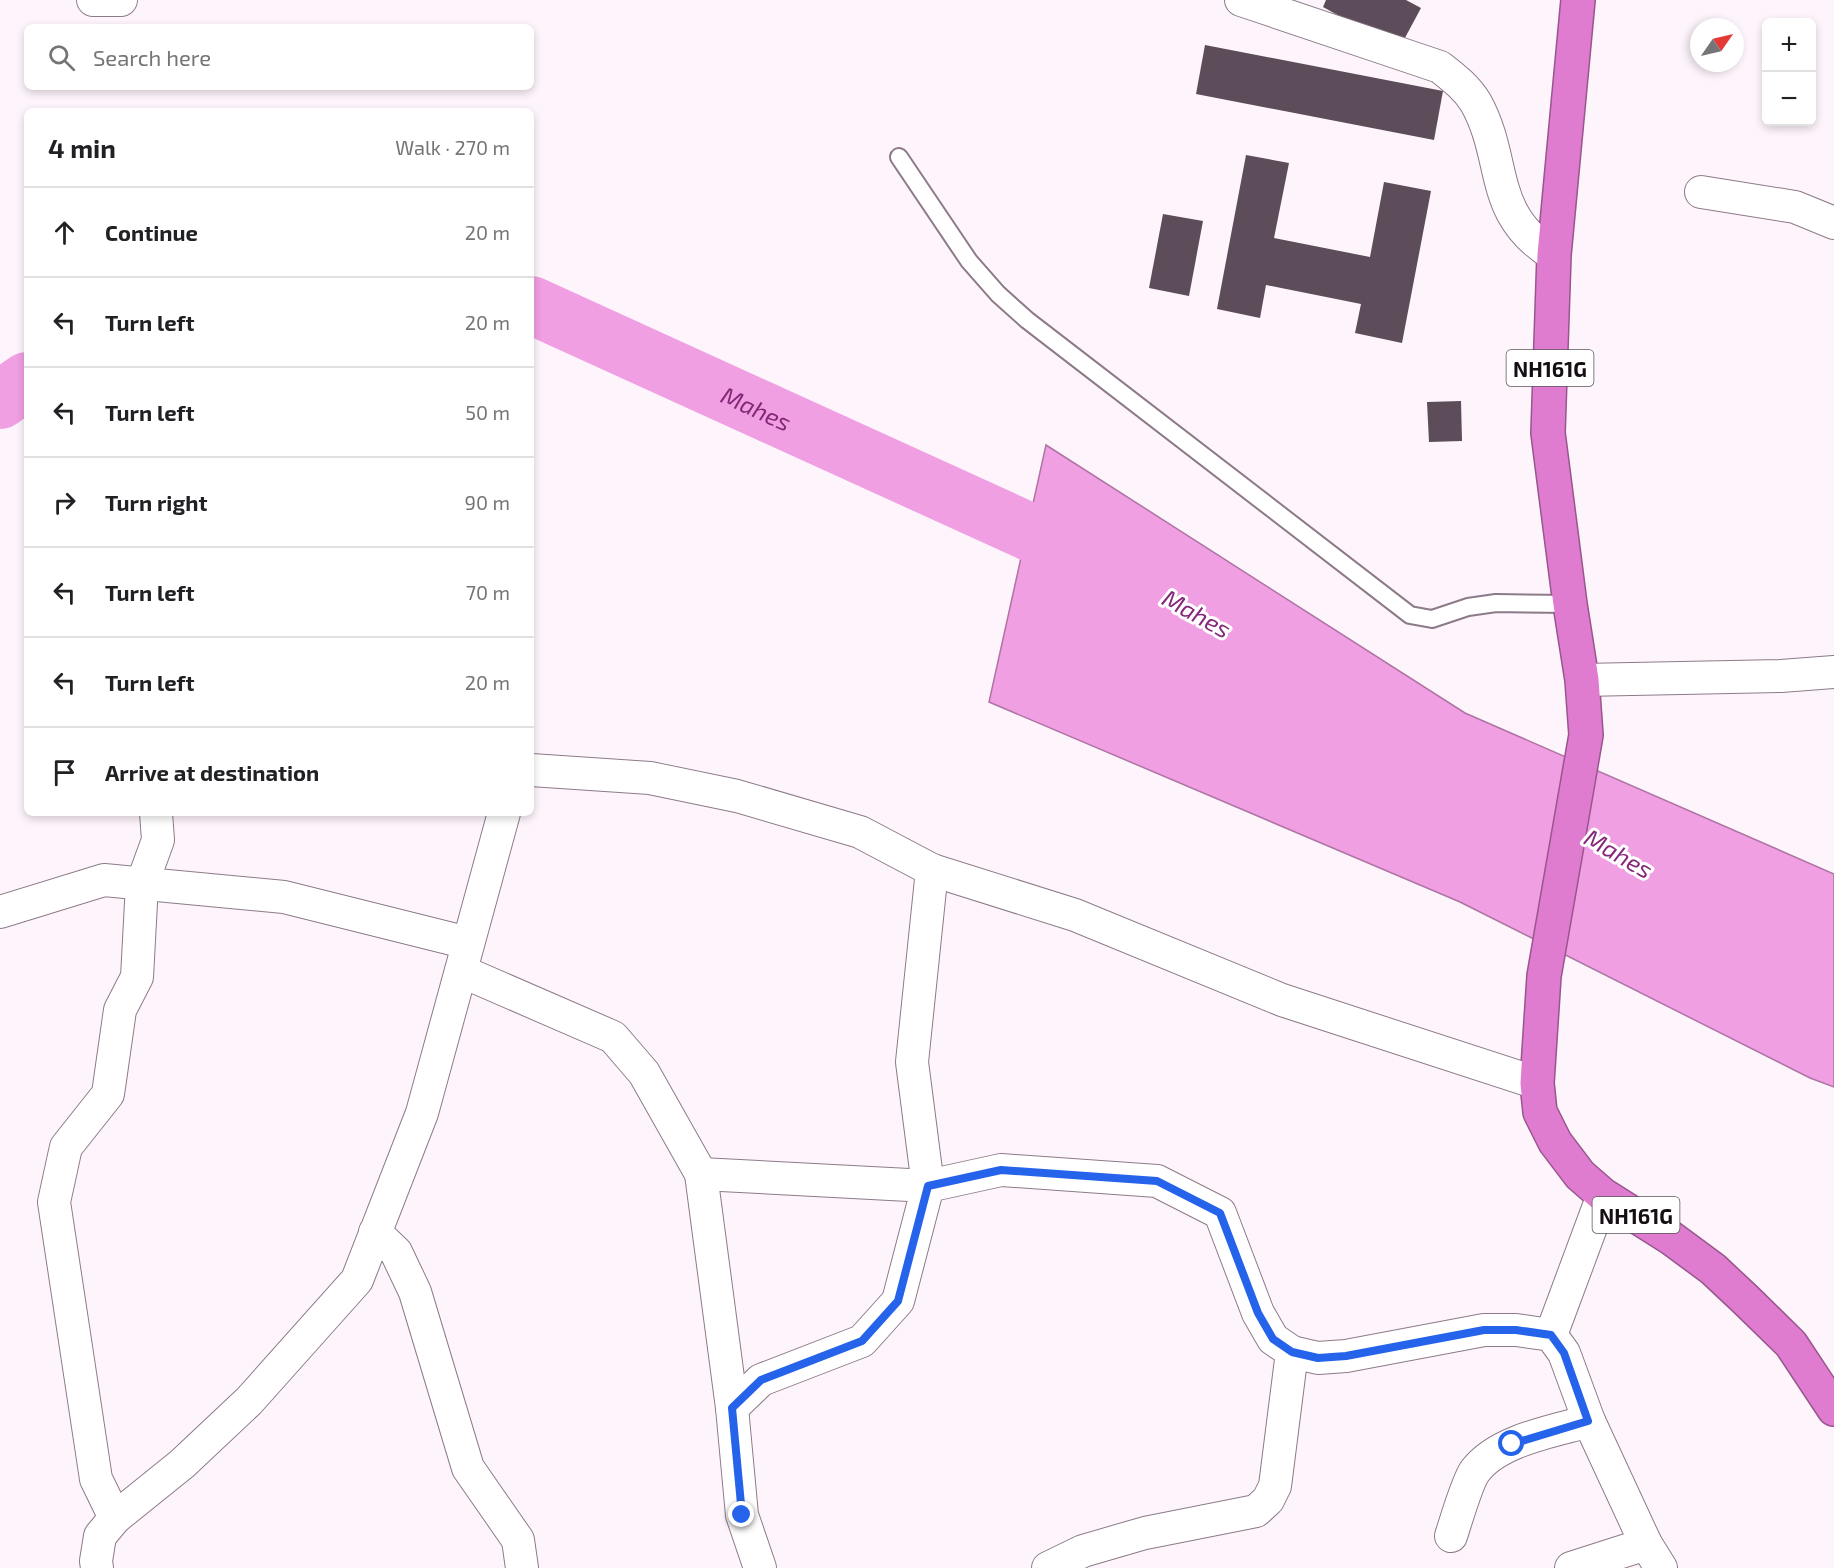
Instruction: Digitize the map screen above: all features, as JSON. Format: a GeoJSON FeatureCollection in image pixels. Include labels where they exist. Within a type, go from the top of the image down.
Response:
{"type":"FeatureCollection","features":[{"type":"Feature","properties":{"kind":"highway","name":"NH161G"},"geometry":{"type":"LineString","coordinates":[[1578,0],[1554,255],[1548,433],[1582,680],[1586,735],[1544,976],[1537,1083],[1540,1112],[1555,1142],[1580,1175],[1603,1196],[1671,1238],[1713,1269],[1791,1344],[1834,1409]]}},
{"type":"Feature","properties":{"kind":"street"},"geometry":{"type":"LineString","coordinates":[[93,0],[121,0]]}},
{"type":"Feature","properties":{"kind":"street"},"geometry":{"type":"LineString","coordinates":[[1241,0],[1440,67],[1461,84],[1475,102],[1486,125],[1495,154],[1499,180],[1514,215],[1525,232],[1538,245],[1554,255]]}},
{"type":"Feature","properties":{"kind":"street"},"geometry":{"type":"LineString","coordinates":[[1701,192],[1795,207],[1834,223]]}},
{"type":"Feature","properties":{"kind":"street"},"geometry":{"type":"LineString","coordinates":[[1582,680],[1781,676],[1834,672]]}},
{"type":"Feature","properties":{"kind":"street"},"geometry":{"type":"LineString","coordinates":[[534,770],[651,778],[737,796],[860,832],[932,870],[1075,915],[1282,1000],[1537,1083]]}},
{"type":"Feature","properties":{"kind":"street"},"geometry":{"type":"LineString","coordinates":[[115,1518],[96,1479],[54,1202],[66,1147],[108,1094],[120,1010],[137,977],[142,884],[158,840],[156,816]]}},
{"type":"Feature","properties":{"kind":"street"},"geometry":{"type":"LineString","coordinates":[[97,1568],[100,1536],[115,1518],[182,1464],[249,1401],[357,1280],[422,1113],[503,816]]}},
{"type":"Feature","properties":{"kind":"street"},"geometry":{"type":"LineString","coordinates":[[732,1408],[761,1380],[862,1341],[898,1301],[928,1186],[912,1062],[932,870]]}},
{"type":"Feature","properties":{"kind":"street"},"geometry":{"type":"LineString","coordinates":[[0,912],[104,880],[284,897],[465,957],[613,1037],[644,1073],[701,1174],[732,1408],[742,1515],[760,1568]]}},
{"type":"Feature","properties":{"kind":"street"},"geometry":{"type":"LineString","coordinates":[[701,1174],[928,1186],[1001,1170],[1157,1181],[1220,1213],[1258,1313],[1273,1339],[1292,1352],[1318,1358],[1346,1356],[1484,1330],[1516,1330],[1551,1335],[1564,1353],[1588,1421],[1653,1556],[1571,1568]]}},
{"type":"Feature","properties":{"kind":"street"},"geometry":{"type":"LineString","coordinates":[[1551,1335],[1603,1196]]}},
{"type":"Feature","properties":{"kind":"street"},"geometry":{"type":"LineString","coordinates":[[375,1232],[396,1252],[415,1292],[468,1468],[518,1540],[522,1568]]}},
{"type":"Feature","properties":{"kind":"street"},"geometry":{"type":"LineString","coordinates":[[1048,1568],[1083,1551],[1145,1533],[1256,1511],[1268,1500],[1275,1486],[1292,1352]]}},
{"type":"Feature","properties":{"kind":"street"},"geometry":{"type":"LineString","coordinates":[[1451,1536],[1474,1472],[1490,1455],[1512,1444],[1588,1421]]}},
{"type":"Feature","properties":{"kind":"lane"},"geometry":{"type":"LineString","coordinates":[[899,157],[969,261],[998,294],[1027,320],[1410,615],[1432,619],[1468,608],[1496,603],[1570,604]]}},
{"type":"Feature","properties":{"kind":"water"},"geometry":{"type":"Polygon","coordinates":[[[1046,445],[1465,713],[1834,874],[1834,1087],[1810,1078],[1460,902],[989,702],[1046,445]]]}},
{"type":"Feature","properties":{"kind":"building"},"geometry":{"type":"Polygon","coordinates":[[[1326,0],[1406,0],[1421,8],[1399,49],[1323,7],[1326,0]]]}},
{"type":"Feature","properties":{"kind":"building"},"geometry":{"type":"Polygon","coordinates":[[[1205,45],[1443,91],[1434,140],[1196,94],[1205,45]]]}},
{"type":"Feature","properties":{"kind":"building"},"geometry":{"type":"Polygon","coordinates":[[[1246,155],[1289,163],[1274,238],[1370,257],[1384,182],[1431,191],[1402,343],[1355,333],[1361,304],[1266,285],[1260,318],[1217,309],[1246,155]]]}},
{"type":"Feature","properties":{"kind":"building"},"geometry":{"type":"Polygon","coordinates":[[[1163,214],[1203,221],[1189,296],[1149,288],[1163,214]]]}},
{"type":"Feature","properties":{"kind":"building"},"geometry":{"type":"Polygon","coordinates":[[[1461,401],[1462,441],[1429,442],[1427,402],[1461,401]]]}},
{"type":"Feature","properties":{"kind":"waterway","name":"Mahes"},"geometry":{"type":"LineString","coordinates":[[534,306],[1100,564]]}},
{"type":"Feature","properties":{"kind":"waterway","name":"Mahes"},"geometry":{"type":"LineString","coordinates":[[0,400],[24,383]]}},
{"type":"Feature","properties":{"kind":"route"},"geometry":{"type":"LineString","coordinates":[[742,1515],[732,1408],[761,1380],[862,1341],[898,1301],[928,1186],[1001,1170],[1157,1181],[1220,1213],[1258,1313],[1273,1339],[1292,1352],[1318,1358],[1346,1356],[1484,1330],[1516,1330],[1551,1335],[1564,1353],[1588,1421],[1512,1444]]}}]}
